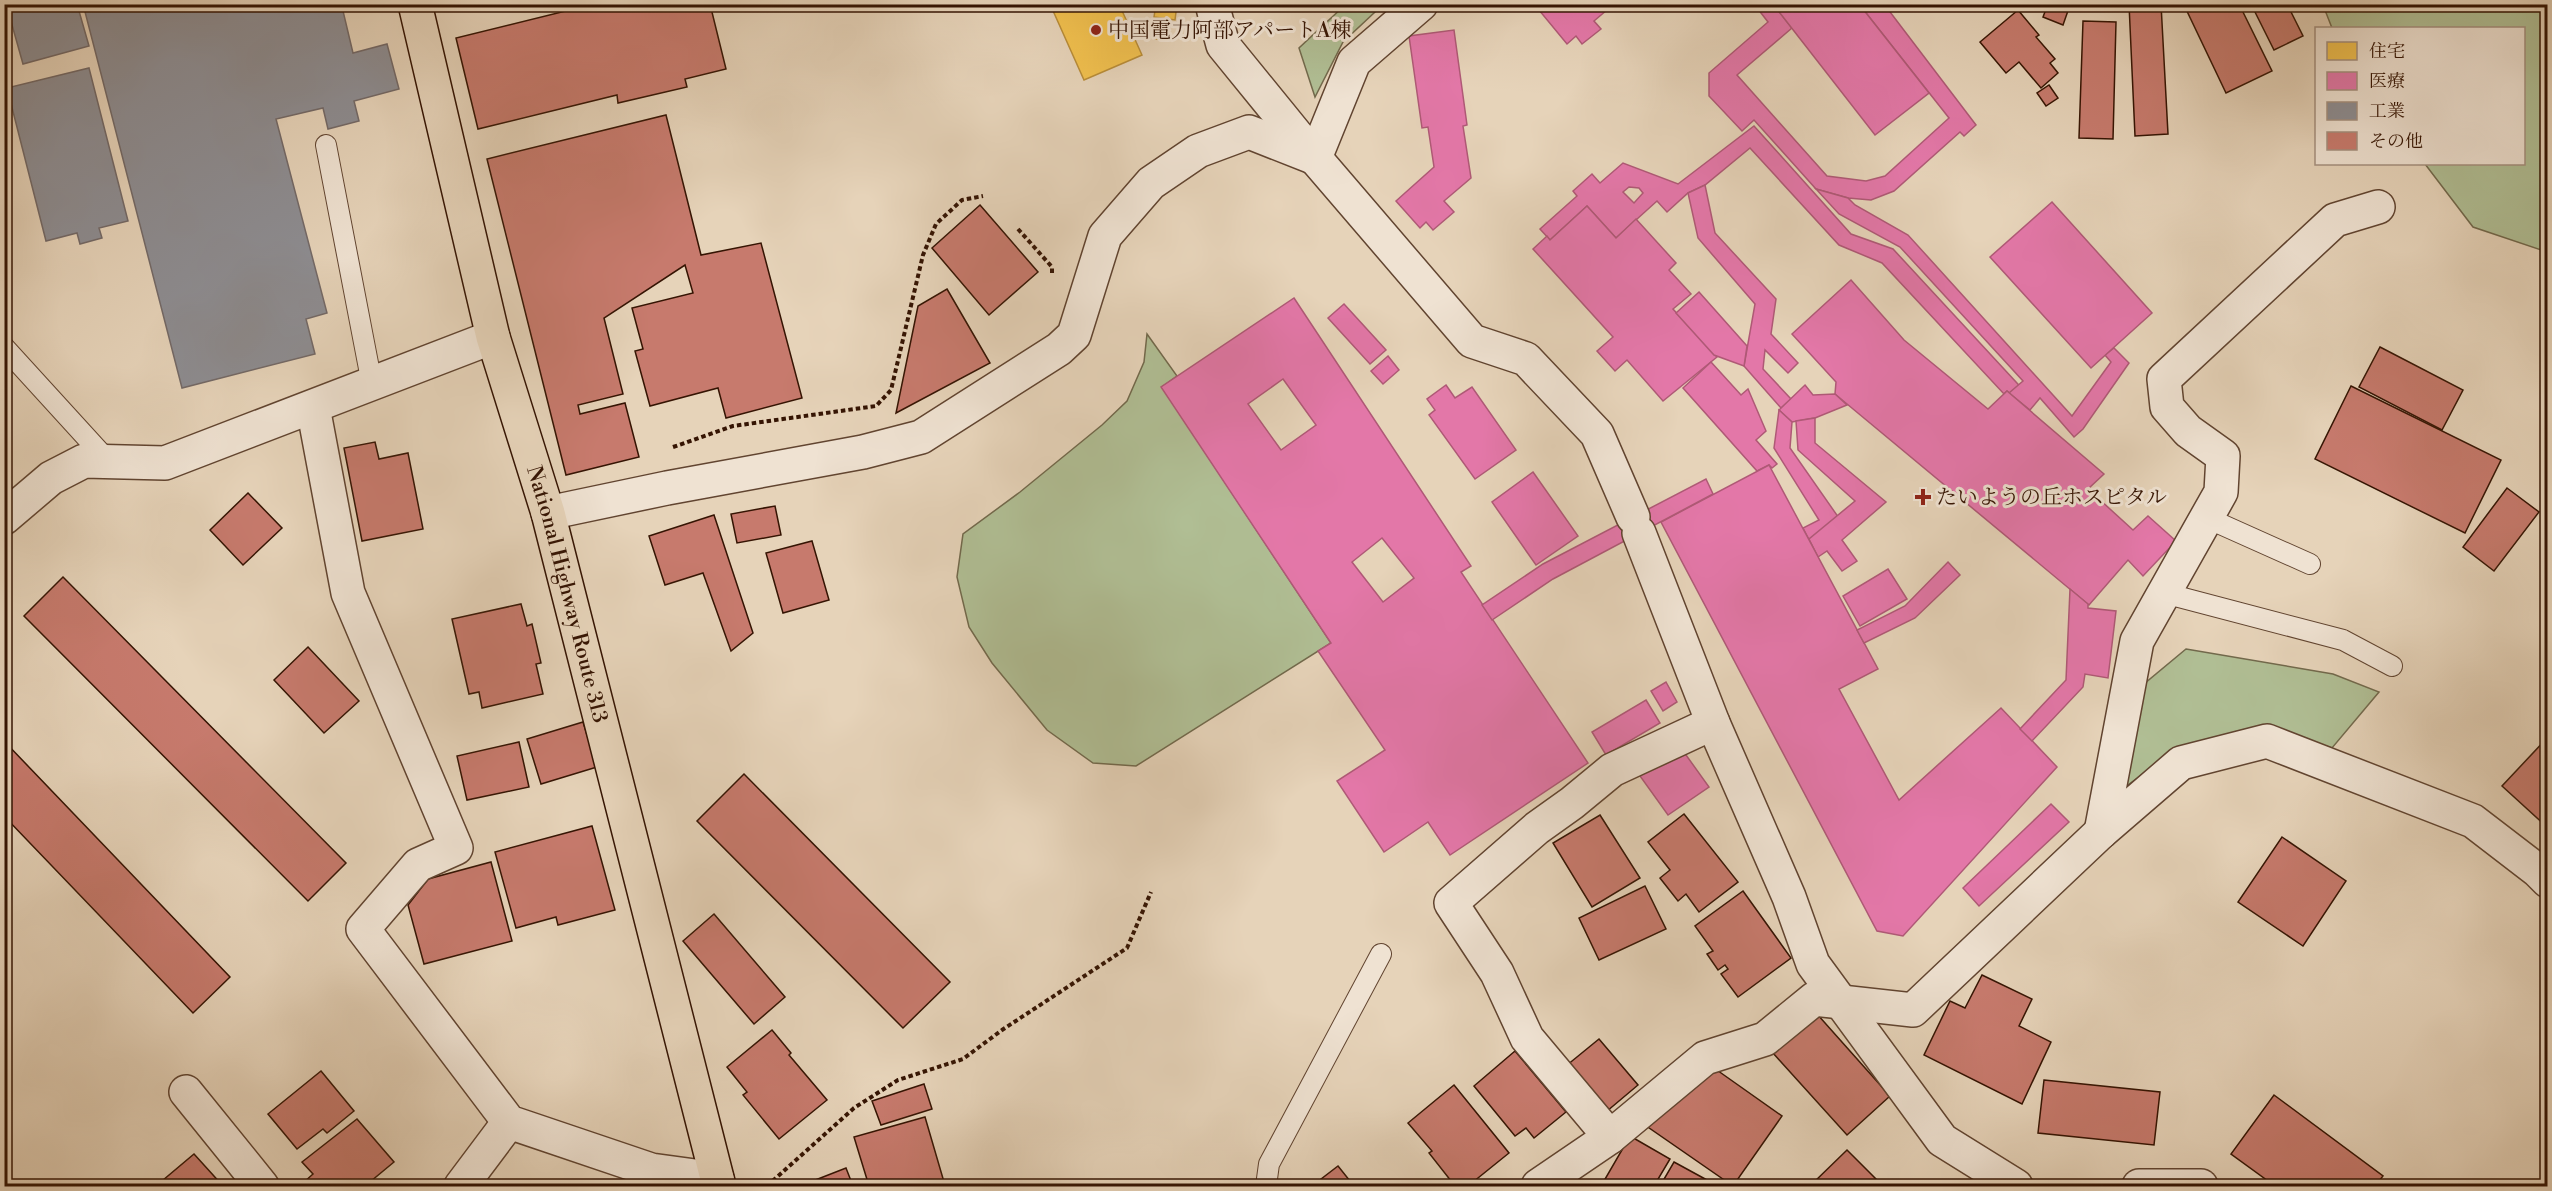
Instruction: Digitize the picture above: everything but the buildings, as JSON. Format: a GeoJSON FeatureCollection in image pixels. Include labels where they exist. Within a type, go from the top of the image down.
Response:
{"type":"FeatureCollection","features":[{"type":"Feature","properties":{"kind":"highway","name":"National Highway Route 313"},"geometry":{"type":"LineString","coordinates":[[416,4],[493,337],[548,513],[716,1184]]}},
{"type":"Feature","properties":{"kind":"street"},"geometry":{"type":"LineString","coordinates":[[1212,4],[1223,45],[1472,341],[1526,359],[1597,434],[1636,525],[1713,723],[1789,897],[1813,964],[1942,1140],[2016,1186]]}},
{"type":"Feature","properties":{"kind":"street"},"geometry":{"type":"LineString","coordinates":[[1316,158],[1353,62],[1421,4]]}},
{"type":"Feature","properties":{"kind":"street"},"geometry":{"type":"LineString","coordinates":[[548,513],[667,488],[863,452],[921,437],[1059,349],[1074,335],[1105,236],[1151,183],[1198,151],[1249,132],[1316,158]]}},
{"type":"Feature","properties":{"kind":"street"},"geometry":{"type":"LineString","coordinates":[[2101,832],[2137,641],[2221,492],[2223,456],[2188,431],[2167,407],[2164,379],[2335,220],[2378,207]]}},
{"type":"Feature","properties":{"kind":"street"},"geometry":{"type":"LineString","coordinates":[[4,518],[51,478],[84,461],[165,464],[493,337]]}},
{"type":"Feature","properties":{"kind":"street"},"geometry":{"type":"LineString","coordinates":[[313,407],[348,593],[456,848],[418,865],[363,929],[509,1122],[651,1170],[716,1184]]}},
{"type":"Feature","properties":{"kind":"street"},"geometry":{"type":"LineString","coordinates":[[1610,1137],[1527,1038],[1497,973],[1451,903],[1537,828],[1612,770],[1713,723]]}},
{"type":"Feature","properties":{"kind":"street"},"geometry":{"type":"LineString","coordinates":[[1552,1183],[1705,1058],[1765,1039],[1814,999],[1913,1010],[2101,832],[2181,763],[2267,741],[2473,821],[2538,871],[2547,881]]}},
{"type":"Feature","properties":{"kind":"street"},"geometry":{"type":"LineString","coordinates":[[186,1092],[262,1186]]}},
{"type":"Feature","properties":{"kind":"street"},"geometry":{"type":"LineString","coordinates":[[461,1186],[509,1122]]}},
{"type":"Feature","properties":{"kind":"street"},"geometry":{"type":"LineString","coordinates":[[2139,1186],[2201,1186]]}},
{"type":"Feature","properties":{"kind":"lane"},"geometry":{"type":"LineString","coordinates":[[326,145],[372,384]]}},
{"type":"Feature","properties":{"kind":"lane"},"geometry":{"type":"LineString","coordinates":[[4,347],[108,461]]}},
{"type":"Feature","properties":{"kind":"lane"},"geometry":{"type":"LineString","coordinates":[[2207,518],[2310,564]]}},
{"type":"Feature","properties":{"kind":"lane"},"geometry":{"type":"LineString","coordinates":[[2164,593],[2343,640],[2392,666]]}},
{"type":"Feature","properties":{"kind":"lane"},"geometry":{"type":"LineString","coordinates":[[1266,1186],[1269,1164],[1381,954]]}},
{"type":"Feature","properties":{"kind":"path"},"geometry":{"type":"LineString","coordinates":[[667,488],[660,453],[678,445],[733,426],[876,406],[891,390],[923,255],[936,224],[962,200],[983,196]]}},
{"type":"Feature","properties":{"kind":"path"},"geometry":{"type":"LineString","coordinates":[[1018,229],[1052,267],[1053,278]]}},
{"type":"Feature","properties":{"kind":"path"},"geometry":{"type":"LineString","coordinates":[[766,1186],[854,1108],[898,1080],[963,1059],[1002,1030],[1126,948],[1151,892]]}},
{"type":"Feature","properties":{"kind":"green space"},"geometry":{"type":"Polygon","coordinates":[[[1345,5],[1373,5],[1375,12],[1343,42],[1315,97],[1299,48],[1345,5]]]}},
{"type":"Feature","properties":{"kind":"green space"},"geometry":{"type":"Polygon","coordinates":[[[2323,5],[2547,5],[2547,252],[2473,227],[2426,165],[2525,165],[2525,27],[2332,27],[2323,5]]]}},
{"type":"Feature","properties":{"kind":"green space"},"geometry":{"type":"Polygon","coordinates":[[[1147,334],[1177,376],[1162,387],[1331,643],[1136,766],[1093,763],[1047,730],[992,663],[969,627],[957,577],[963,534],[1020,492],[1102,425],[1127,401],[1144,362],[1147,334]]]}},
{"type":"Feature","properties":{"kind":"green space"},"geometry":{"type":"Polygon","coordinates":[[[2186,649],[2333,674],[2379,692],[2332,748],[2268,728],[2173,752],[2121,790],[2144,684],[2186,649]]]}},
{"type":"Feature","properties":{"kind":"place","name":"中国電力阿部アパートA棟"},"geometry":{"type":"Point","coordinates":[1096,30]}},
{"type":"Feature","properties":{"kind":"place","name":"たいようの丘ホスピタル"},"geometry":{"type":"Point","coordinates":[1923,497]}}]}
